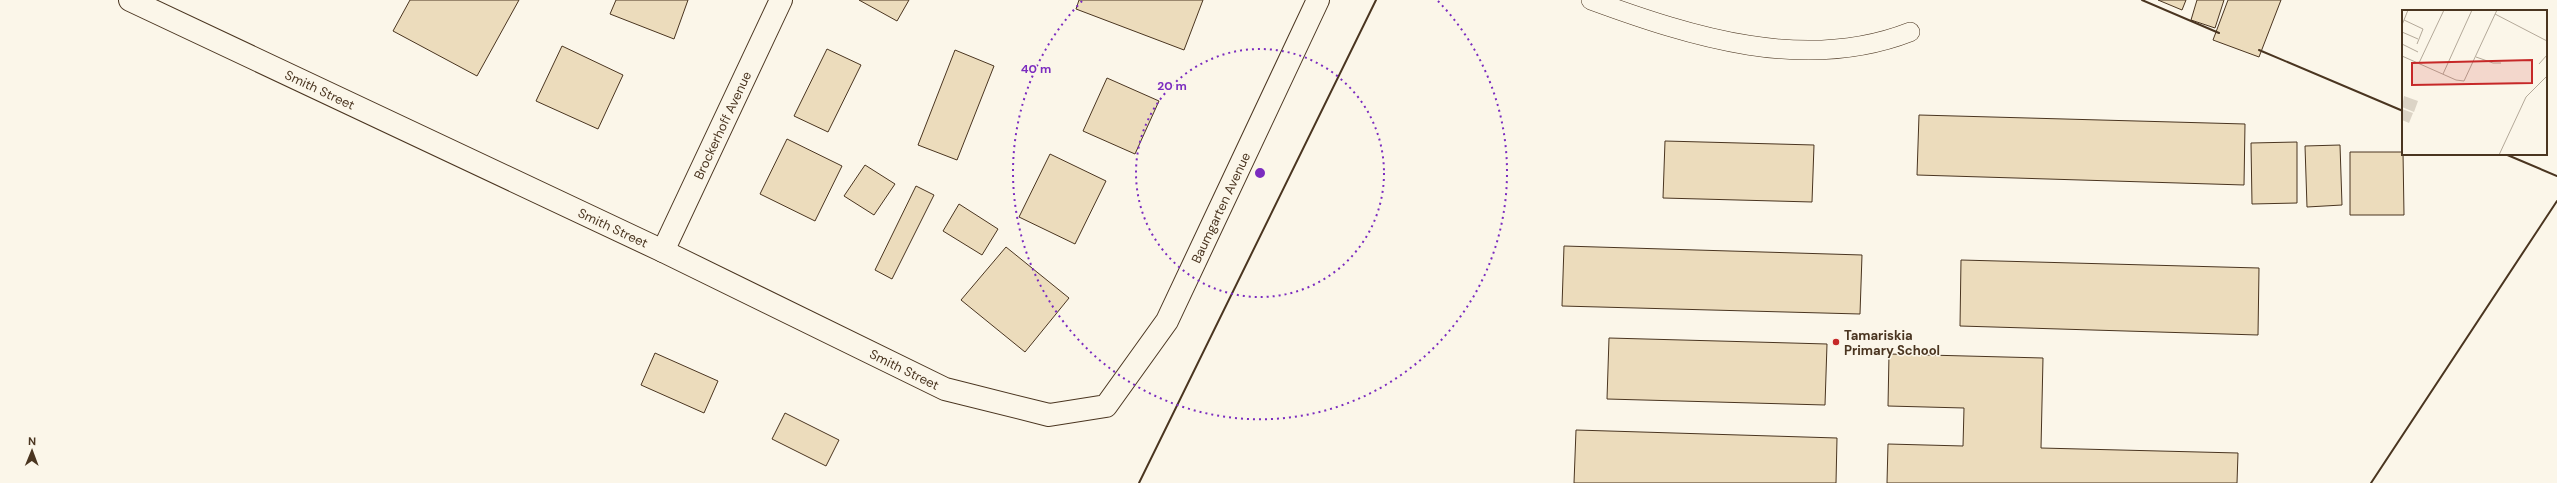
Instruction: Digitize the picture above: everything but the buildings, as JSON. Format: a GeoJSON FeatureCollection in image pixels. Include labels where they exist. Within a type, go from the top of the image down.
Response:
{"type":"FeatureCollection","features":[{"type":"Feature","properties":{"kind":"street","name":"Smith Street"},"geometry":{"type":"LineString","coordinates":[[130,0],[164,7],[945,389],[1049,415],[1106,406]]}},
{"type":"Feature","properties":{"kind":"street","name":"Brockerhoff Avenue"},"geometry":{"type":"LineString","coordinates":[[663,251],[781,0]]}},
{"type":"Feature","properties":{"kind":"street","name":"Baumgarten Avenue"},"geometry":{"type":"LineString","coordinates":[[1106,406],[1167,321],[1318,0]]}},
{"type":"Feature","properties":{"kind":"lane"},"geometry":{"type":"LineString","coordinates":[[1591,0],[1641,19],[1732,44],[1782,51],[1836,49],[1888,41],[1910,32]]}},
{"type":"Feature","properties":{"kind":"wall"},"geometry":{"type":"LineString","coordinates":[[1139,483],[1376,0]]}},
{"type":"Feature","properties":{"kind":"wall"},"geometry":{"type":"LineString","coordinates":[[2142,0],[2219,33]]}},
{"type":"Feature","properties":{"kind":"wall"},"geometry":{"type":"LineString","coordinates":[[2259,50],[2402,111]]}},
{"type":"Feature","properties":{"kind":"wall"},"geometry":{"type":"LineString","coordinates":[[2507,155],[2557,176]]}},
{"type":"Feature","properties":{"kind":"wall"},"geometry":{"type":"LineString","coordinates":[[2371,483],[2557,201]]}},
{"type":"Feature","properties":{"kind":"place","name":"Tamariskia Primary School"},"geometry":{"type":"Point","coordinates":[1836,342]}}]}
